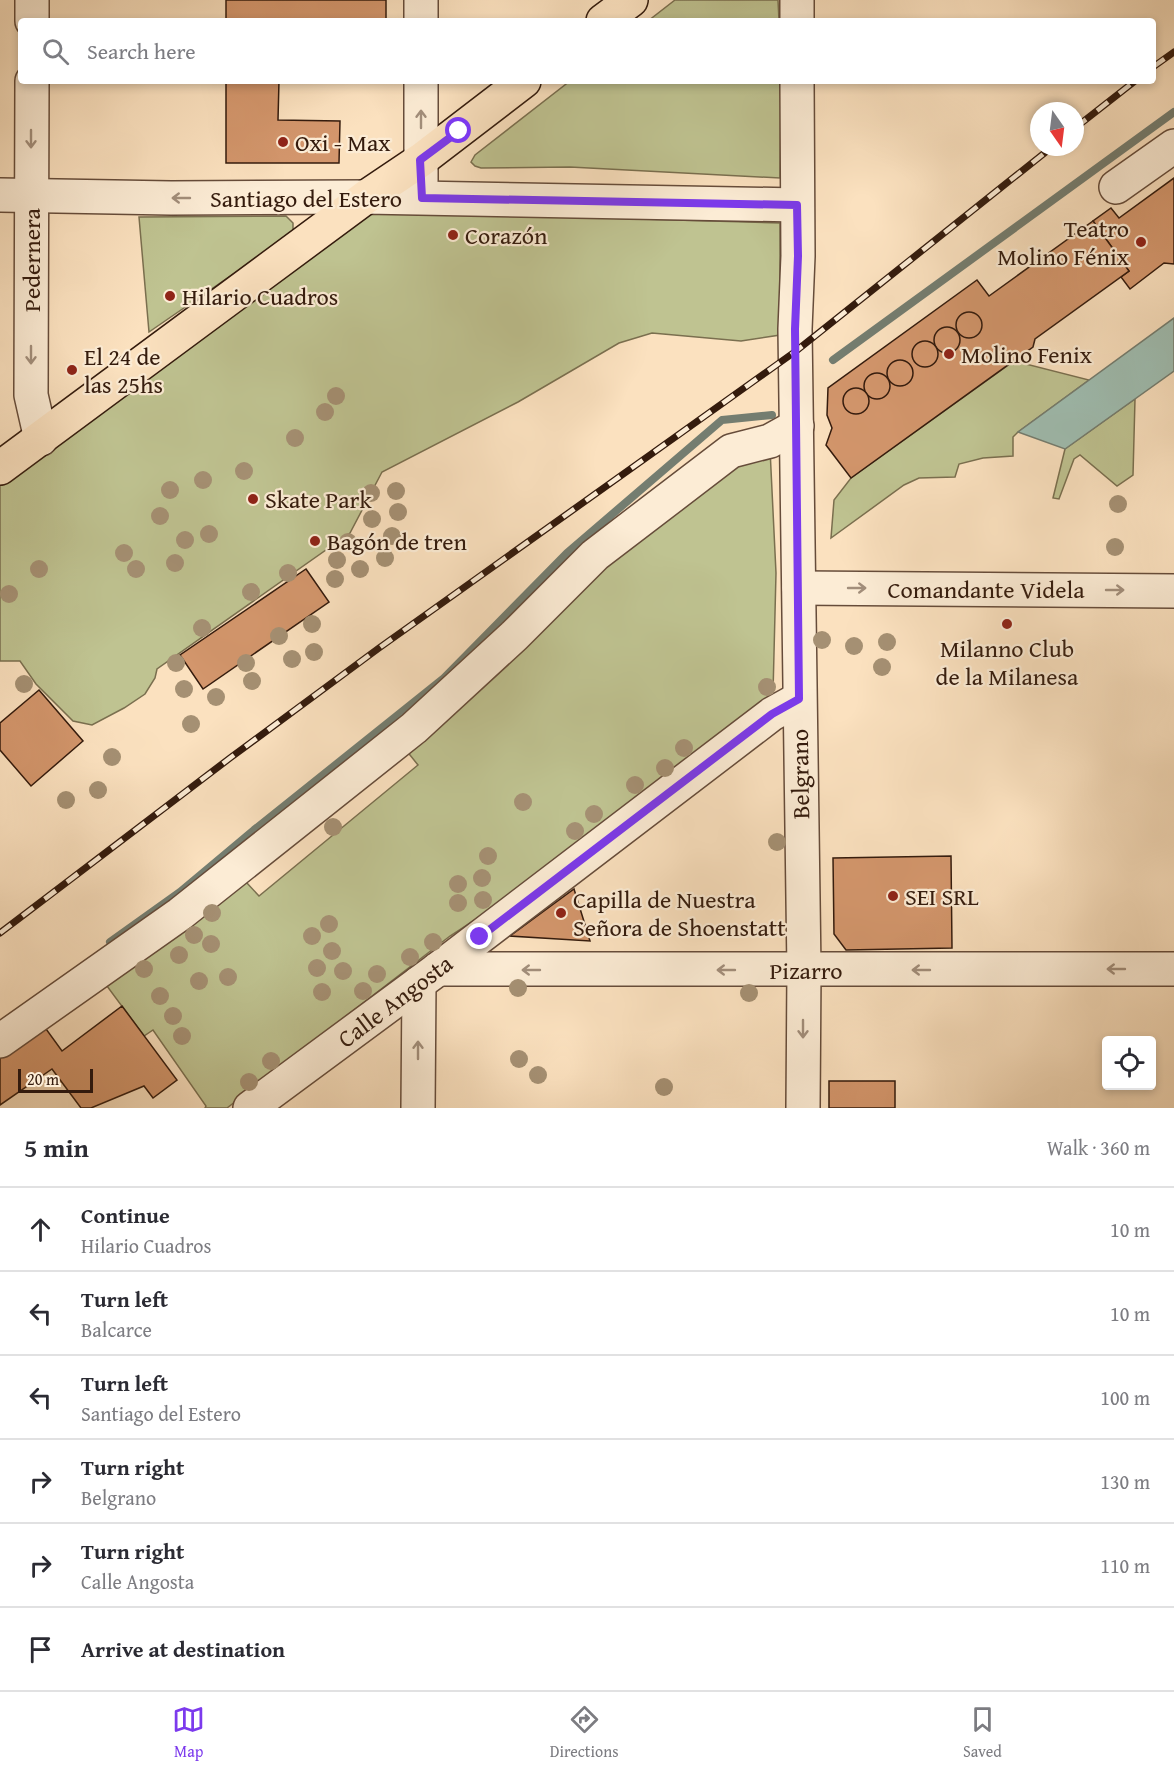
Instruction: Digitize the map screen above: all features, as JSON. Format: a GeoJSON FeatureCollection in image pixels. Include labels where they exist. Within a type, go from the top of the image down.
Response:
{"type":"FeatureCollection","features":[{"type":"Feature","properties":{"kind":"main road"},"geometry":{"type":"LineString","coordinates":[[607,18],[631,0]]}},
{"type":"Feature","properties":{"kind":"main road"},"geometry":{"type":"LineString","coordinates":[[0,468],[520,84]]}},
{"type":"Feature","properties":{"kind":"street"},"geometry":{"type":"LineString","coordinates":[[32,0],[32,18]]}},
{"type":"Feature","properties":{"kind":"street"},"geometry":{"type":"LineString","coordinates":[[421,0],[421,18]]}},
{"type":"Feature","properties":{"kind":"street"},"geometry":{"type":"LineString","coordinates":[[797,0],[797,18]]}},
{"type":"Feature","properties":{"kind":"street","name":"Pedernera"},"geometry":{"type":"LineString","coordinates":[[32,84],[16,195],[31,395],[41,439]]}},
{"type":"Feature","properties":{"kind":"street"},"geometry":{"type":"LineString","coordinates":[[421,84],[422,198]]}},
{"type":"Feature","properties":{"kind":"street","name":"Belgrano"},"geometry":{"type":"LineString","coordinates":[[797,84],[798,256],[795,329],[804,970],[803,1108]]}},
{"type":"Feature","properties":{"kind":"street"},"geometry":{"type":"LineString","coordinates":[[1116,187],[1174,146]]}},
{"type":"Feature","properties":{"kind":"street","name":"Santiago del Estero"},"geometry":{"type":"LineString","coordinates":[[16,195],[171,198],[366,197],[797,205]]}},
{"type":"Feature","properties":{"kind":"street"},"geometry":{"type":"LineString","coordinates":[[0,1041],[180,914],[414,728],[514,636],[604,548],[730,451],[770,441],[797,426]]}},
{"type":"Feature","properties":{"kind":"street","name":"Comandante Videla"},"geometry":{"type":"LineString","coordinates":[[799,588],[1174,591]]}},
{"type":"Feature","properties":{"kind":"street","name":"Calle Angosta"},"geometry":{"type":"LineString","coordinates":[[250,1108],[428,976],[772,714],[799,699]]}},
{"type":"Feature","properties":{"kind":"street","name":"Pizarro"},"geometry":{"type":"LineString","coordinates":[[428,976],[804,970],[1174,969]]}},
{"type":"Feature","properties":{"kind":"street"},"geometry":{"type":"LineString","coordinates":[[418,1108],[428,976]]}},
{"type":"Feature","properties":{"kind":"green space"},"geometry":{"type":"Polygon","coordinates":[[[675,0],[778,0],[779,18],[652,18],[675,0]]]}},
{"type":"Feature","properties":{"kind":"green space"},"geometry":{"type":"Polygon","coordinates":[[[566,84],[781,84],[780,178],[570,167],[481,168],[471,162],[475,155],[566,84]]]}},
{"type":"Feature","properties":{"kind":"green space"},"geometry":{"type":"Polygon","coordinates":[[[365,211],[780,223],[780,335],[741,341],[652,333],[619,343],[518,402],[382,472],[350,533],[157,669],[155,678],[145,694],[92,725],[73,721],[36,684],[20,661],[0,661],[0,481],[365,211]]]}},
{"type":"Feature","properties":{"kind":"green space"},"geometry":{"type":"Polygon","coordinates":[[[286,216],[293,223],[293,233],[149,332],[139,217],[286,216]]]}},
{"type":"Feature","properties":{"kind":"green space"},"geometry":{"type":"Polygon","coordinates":[[[1014,361],[1089,380],[1013,437],[1013,456],[983,458],[959,464],[955,477],[919,478],[904,485],[831,538],[834,500],[851,478],[1014,361]]]}},
{"type":"Feature","properties":{"kind":"green space"},"geometry":{"type":"Polygon","coordinates":[[[1135,399],[1133,475],[1117,486],[1080,455],[1074,459],[1059,499],[1053,498],[1065,449],[1135,399]]]}},
{"type":"Feature","properties":{"kind":"green space"},"geometry":{"type":"Polygon","coordinates":[[[770,449],[776,573],[773,693],[703,749],[484,914],[450,936],[227,1108],[205,1108],[206,1106],[153,1030],[144,1036],[101,978],[246,882],[259,896],[418,765],[406,750],[577,588],[738,460],[770,449]]]}},
{"type":"Feature","properties":{"kind":"shaded area"},"geometry":{"type":"Polygon","coordinates":[[[1174,318],[1174,371],[1065,449],[1018,432],[1174,318]]]}},
{"type":"Feature","properties":{"kind":"building"},"geometry":{"type":"Polygon","coordinates":[[[226,0],[386,0],[386,18],[226,18],[226,0]]]}},
{"type":"Feature","properties":{"kind":"building","name":"Oxi - Max"},"geometry":{"type":"Polygon","coordinates":[[[226,84],[279,84],[278,120],[340,121],[339,163],[226,163],[226,84]]]}},
{"type":"Feature","properties":{"kind":"building","name":"Teatro Molino Fénix"},"geometry":{"type":"Polygon","coordinates":[[[1174,178],[1174,264],[1164,263],[1130,289],[1121,277],[1129,271],[1093,221],[1111,208],[1119,218],[1174,178]]]}},
{"type":"Feature","properties":{"kind":"building","name":"Molino Fenix"},"geometry":{"type":"Polygon","coordinates":[[[1093,221],[1129,271],[1035,339],[1033,347],[851,478],[826,445],[832,428],[827,415],[828,388],[977,280],[989,296],[1093,221]]]}},
{"type":"Feature","properties":{"kind":"building"},"geometry":{"type":"Polygon","coordinates":[[[969,312],[978,316],[982,325],[978,334],[969,338],[960,334],[956,325],[960,316],[969,312]]]}},
{"type":"Feature","properties":{"kind":"building"},"geometry":{"type":"Polygon","coordinates":[[[947,327],[956,331],[960,340],[956,349],[947,353],[938,349],[934,340],[938,331],[947,327]]]}},
{"type":"Feature","properties":{"kind":"building"},"geometry":{"type":"Polygon","coordinates":[[[925,341],[934,345],[938,354],[934,363],[925,367],[916,363],[912,354],[916,345],[925,341]]]}},
{"type":"Feature","properties":{"kind":"building"},"geometry":{"type":"Polygon","coordinates":[[[900,360],[909,364],[913,373],[909,382],[900,386],[891,382],[887,373],[891,364],[900,360]]]}},
{"type":"Feature","properties":{"kind":"building"},"geometry":{"type":"Polygon","coordinates":[[[877,373],[886,377],[890,386],[886,395],[877,399],[868,395],[864,386],[868,377],[877,373]]]}},
{"type":"Feature","properties":{"kind":"building"},"geometry":{"type":"Polygon","coordinates":[[[856,388],[865,392],[869,401],[865,410],[856,414],[847,410],[843,401],[847,392],[856,388]]]}},
{"type":"Feature","properties":{"kind":"building"},"geometry":{"type":"Polygon","coordinates":[[[306,569],[329,602],[203,689],[180,655],[306,569]]]}},
{"type":"Feature","properties":{"kind":"building"},"geometry":{"type":"Polygon","coordinates":[[[39,690],[83,741],[31,786],[0,750],[0,723],[39,690]]]}},
{"type":"Feature","properties":{"kind":"building","name":"SEI SRL"},"geometry":{"type":"Polygon","coordinates":[[[951,856],[952,948],[846,950],[834,934],[833,858],[951,856]]]}},
{"type":"Feature","properties":{"kind":"building","name":"Capilla de Nuestra Señora de Shoenstatt"},"geometry":{"type":"Polygon","coordinates":[[[574,889],[590,941],[510,936],[574,889]]]}},
{"type":"Feature","properties":{"kind":"building"},"geometry":{"type":"Polygon","coordinates":[[[122,1006],[177,1080],[153,1098],[144,1086],[91,1108],[81,1108],[52,1069],[0,1105],[0,1053],[41,1022],[62,1051],[122,1006]]]}},
{"type":"Feature","properties":{"kind":"building"},"geometry":{"type":"Polygon","coordinates":[[[829,1081],[895,1081],[895,1108],[829,1108],[829,1081]]]}},
{"type":"Feature","properties":{"kind":"waterway"},"geometry":{"type":"LineString","coordinates":[[833,360],[1174,112]]}},
{"type":"Feature","properties":{"kind":"waterway"},"geometry":{"type":"LineString","coordinates":[[110,942],[180,892],[443,679],[567,553],[722,420],[772,415]]}},
{"type":"Feature","properties":{"kind":"railway"},"geometry":{"type":"LineString","coordinates":[[1156,65],[1174,52]]}},
{"type":"Feature","properties":{"kind":"railway"},"geometry":{"type":"LineString","coordinates":[[1084,121],[1131,84]]}},
{"type":"Feature","properties":{"kind":"railway"},"geometry":{"type":"LineString","coordinates":[[0,933],[379,648],[796,351],[1041,156]]}},
{"type":"Feature","properties":{"kind":"place","name":"Oxi - Max"},"geometry":{"type":"Point","coordinates":[283,142]}},
{"type":"Feature","properties":{"kind":"place","name":"Corazón"},"geometry":{"type":"Point","coordinates":[453,235]}},
{"type":"Feature","properties":{"kind":"place","name":"Teatro Molino Fénix"},"geometry":{"type":"Point","coordinates":[1141,242]}},
{"type":"Feature","properties":{"kind":"place","name":"Hilario Cuadros"},"geometry":{"type":"Point","coordinates":[170,296]}},
{"type":"Feature","properties":{"kind":"place","name":"Molino Fenix"},"geometry":{"type":"Point","coordinates":[949,354]}},
{"type":"Feature","properties":{"kind":"place","name":"El 24 de las 25hs"},"geometry":{"type":"Point","coordinates":[72,370]}},
{"type":"Feature","properties":{"kind":"place","name":"Skate Park"},"geometry":{"type":"Point","coordinates":[253,499]}},
{"type":"Feature","properties":{"kind":"place","name":"Bagón de tren"},"geometry":{"type":"Point","coordinates":[315,541]}},
{"type":"Feature","properties":{"kind":"place","name":"Milanno Club de la Milanesa"},"geometry":{"type":"Point","coordinates":[1007,624]}},
{"type":"Feature","properties":{"kind":"place","name":"SEI SRL"},"geometry":{"type":"Point","coordinates":[893,896]}},
{"type":"Feature","properties":{"kind":"place","name":"Capilla de Nuestra Señora de Shoenstatt"},"geometry":{"type":"Point","coordinates":[561,913]}},
{"type":"Feature","properties":{"kind":"route"},"geometry":{"type":"LineString","coordinates":[[459,131],[420,160],[422,198],[797,205],[798,256],[795,329],[799,699],[772,714],[480,937]]}}]}
